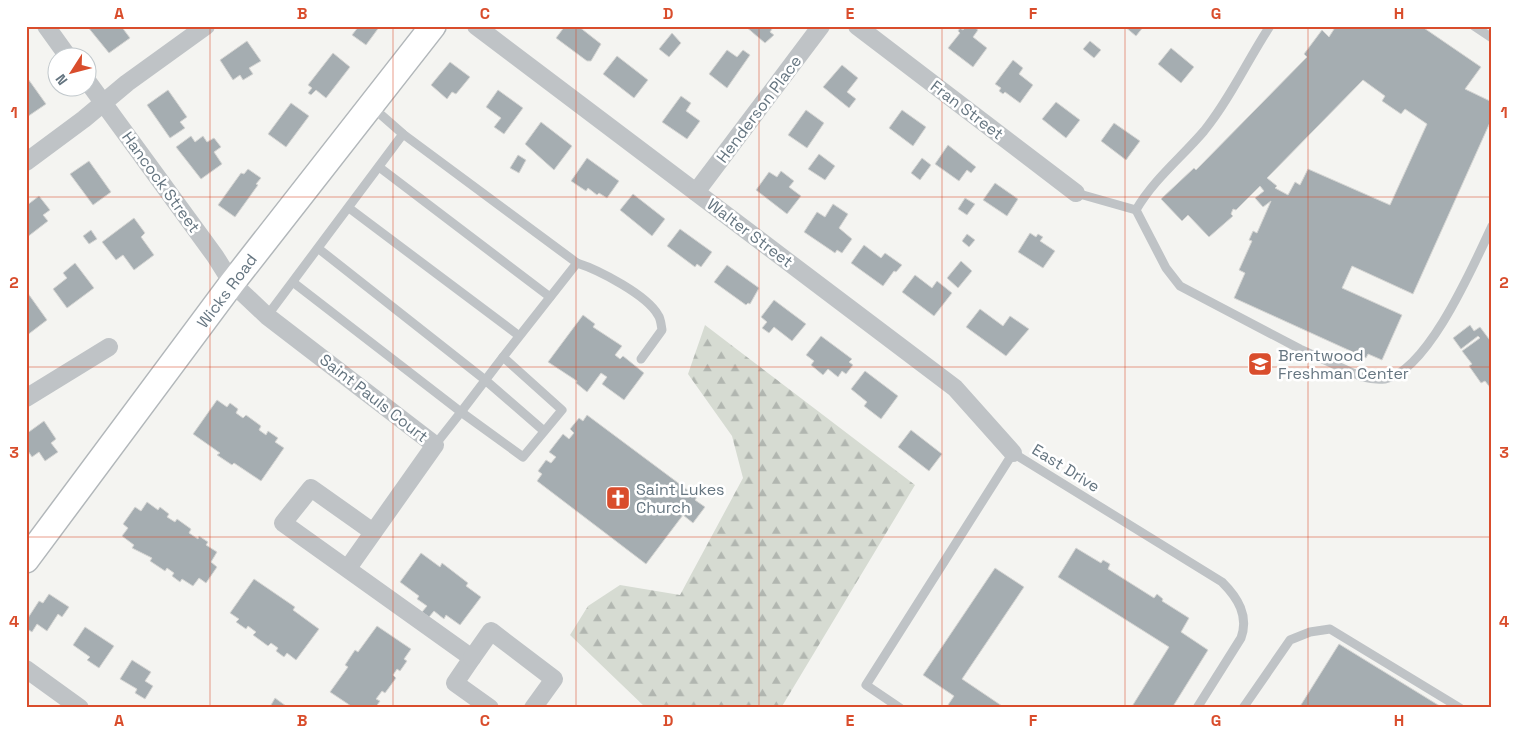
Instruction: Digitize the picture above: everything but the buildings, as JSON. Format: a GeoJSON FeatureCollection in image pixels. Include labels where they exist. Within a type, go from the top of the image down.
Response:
{"type":"FeatureCollection","features":[{"type":"Feature","properties":{"kind":"main road","name":"Wicks Road"},"geometry":{"type":"LineString","coordinates":[[26,560],[232,283],[371,106],[429,28]]}},
{"type":"Feature","properties":{"kind":"street"},"geometry":{"type":"LineString","coordinates":[[46,26],[62,48]]}},
{"type":"Feature","properties":{"kind":"street"},"geometry":{"type":"LineString","coordinates":[[26,162],[127,83],[206,26]]}},
{"type":"Feature","properties":{"kind":"street","name":"Walter Street"},"geometry":{"type":"LineString","coordinates":[[476,26],[955,388],[1013,453]]}},
{"type":"Feature","properties":{"kind":"street","name":"Henderson Place"},"geometry":{"type":"LineString","coordinates":[[696,192],[822,26]]}},
{"type":"Feature","properties":{"kind":"street","name":"Fran Street"},"geometry":{"type":"LineString","coordinates":[[857,26],[1076,193]]}},
{"type":"Feature","properties":{"kind":"street","name":"Hancock Street"},"geometry":{"type":"LineString","coordinates":[[98,96],[215,256],[232,283]]}},
{"type":"Feature","properties":{"kind":"street","name":"Saint Pauls Court"},"geometry":{"type":"LineString","coordinates":[[232,283],[268,316],[435,445],[348,568]]}},
{"type":"Feature","properties":{"kind":"street"},"geometry":{"type":"LineString","coordinates":[[26,398],[109,347]]}},
{"type":"Feature","properties":{"kind":"street"},"geometry":{"type":"LineString","coordinates":[[374,532],[310,488],[283,523],[472,658]]}},
{"type":"Feature","properties":{"kind":"street"},"geometry":{"type":"LineString","coordinates":[[490,708],[455,683],[491,631],[554,679],[533,708]]}},
{"type":"Feature","properties":{"kind":"street"},"geometry":{"type":"LineString","coordinates":[[26,669],[80,708]]}},
{"type":"Feature","properties":{"kind":"lane"},"geometry":{"type":"LineString","coordinates":[[1136,210],[1148,190],[1203,132],[1221,107],[1245,64],[1270,26]]}},
{"type":"Feature","properties":{"kind":"lane"},"geometry":{"type":"LineString","coordinates":[[1474,26],[1492,38]]}},
{"type":"Feature","properties":{"kind":"lane"},"geometry":{"type":"LineString","coordinates":[[371,106],[403,134],[577,263],[608,275],[652,306],[659,316],[662,330],[641,359]]}},
{"type":"Feature","properties":{"kind":"lane"},"geometry":{"type":"LineString","coordinates":[[268,316],[403,134]]}},
{"type":"Feature","properties":{"kind":"lane"},"geometry":{"type":"LineString","coordinates":[[379,167],[550,297]]}},
{"type":"Feature","properties":{"kind":"lane"},"geometry":{"type":"LineString","coordinates":[[1076,193],[1136,210],[1166,268],[1180,286],[1300,349],[1372,380],[1386,379],[1405,368],[1432,338],[1465,285],[1492,226]]}},
{"type":"Feature","properties":{"kind":"lane"},"geometry":{"type":"LineString","coordinates":[[349,208],[518,335]]}},
{"type":"Feature","properties":{"kind":"lane"},"geometry":{"type":"LineString","coordinates":[[319,249],[484,379],[544,431]]}},
{"type":"Feature","properties":{"kind":"lane"},"geometry":{"type":"LineString","coordinates":[[435,445],[518,335],[577,263]]}},
{"type":"Feature","properties":{"kind":"lane"},"geometry":{"type":"LineString","coordinates":[[294,283],[461,412],[523,457],[562,410],[503,357]]}},
{"type":"Feature","properties":{"kind":"lane","name":"East Drive"},"geometry":{"type":"LineString","coordinates":[[900,708],[866,685],[1013,453],[1222,582],[1232,592],[1242,613],[1244,629],[1241,638],[1197,708]]}},
{"type":"Feature","properties":{"kind":"lane"},"geometry":{"type":"LineString","coordinates":[[1242,708],[1290,640],[1310,632],[1330,629],[1460,708]]}},
{"type":"Feature","properties":{"kind":"green space"},"geometry":{"type":"Polygon","coordinates":[[[705,325],[915,485],[781,708],[646,708],[570,635],[588,606],[620,585],[680,595],[743,478],[732,436],[688,374],[705,325]]]}},
{"type":"Feature","properties":{"kind":"place","name":"Brentwood Freshman Center"},"geometry":{"type":"Point","coordinates":[1260,364]}},
{"type":"Feature","properties":{"kind":"place","name":"Saint Lukes Church"},"geometry":{"type":"Point","coordinates":[618,498]}}]}
